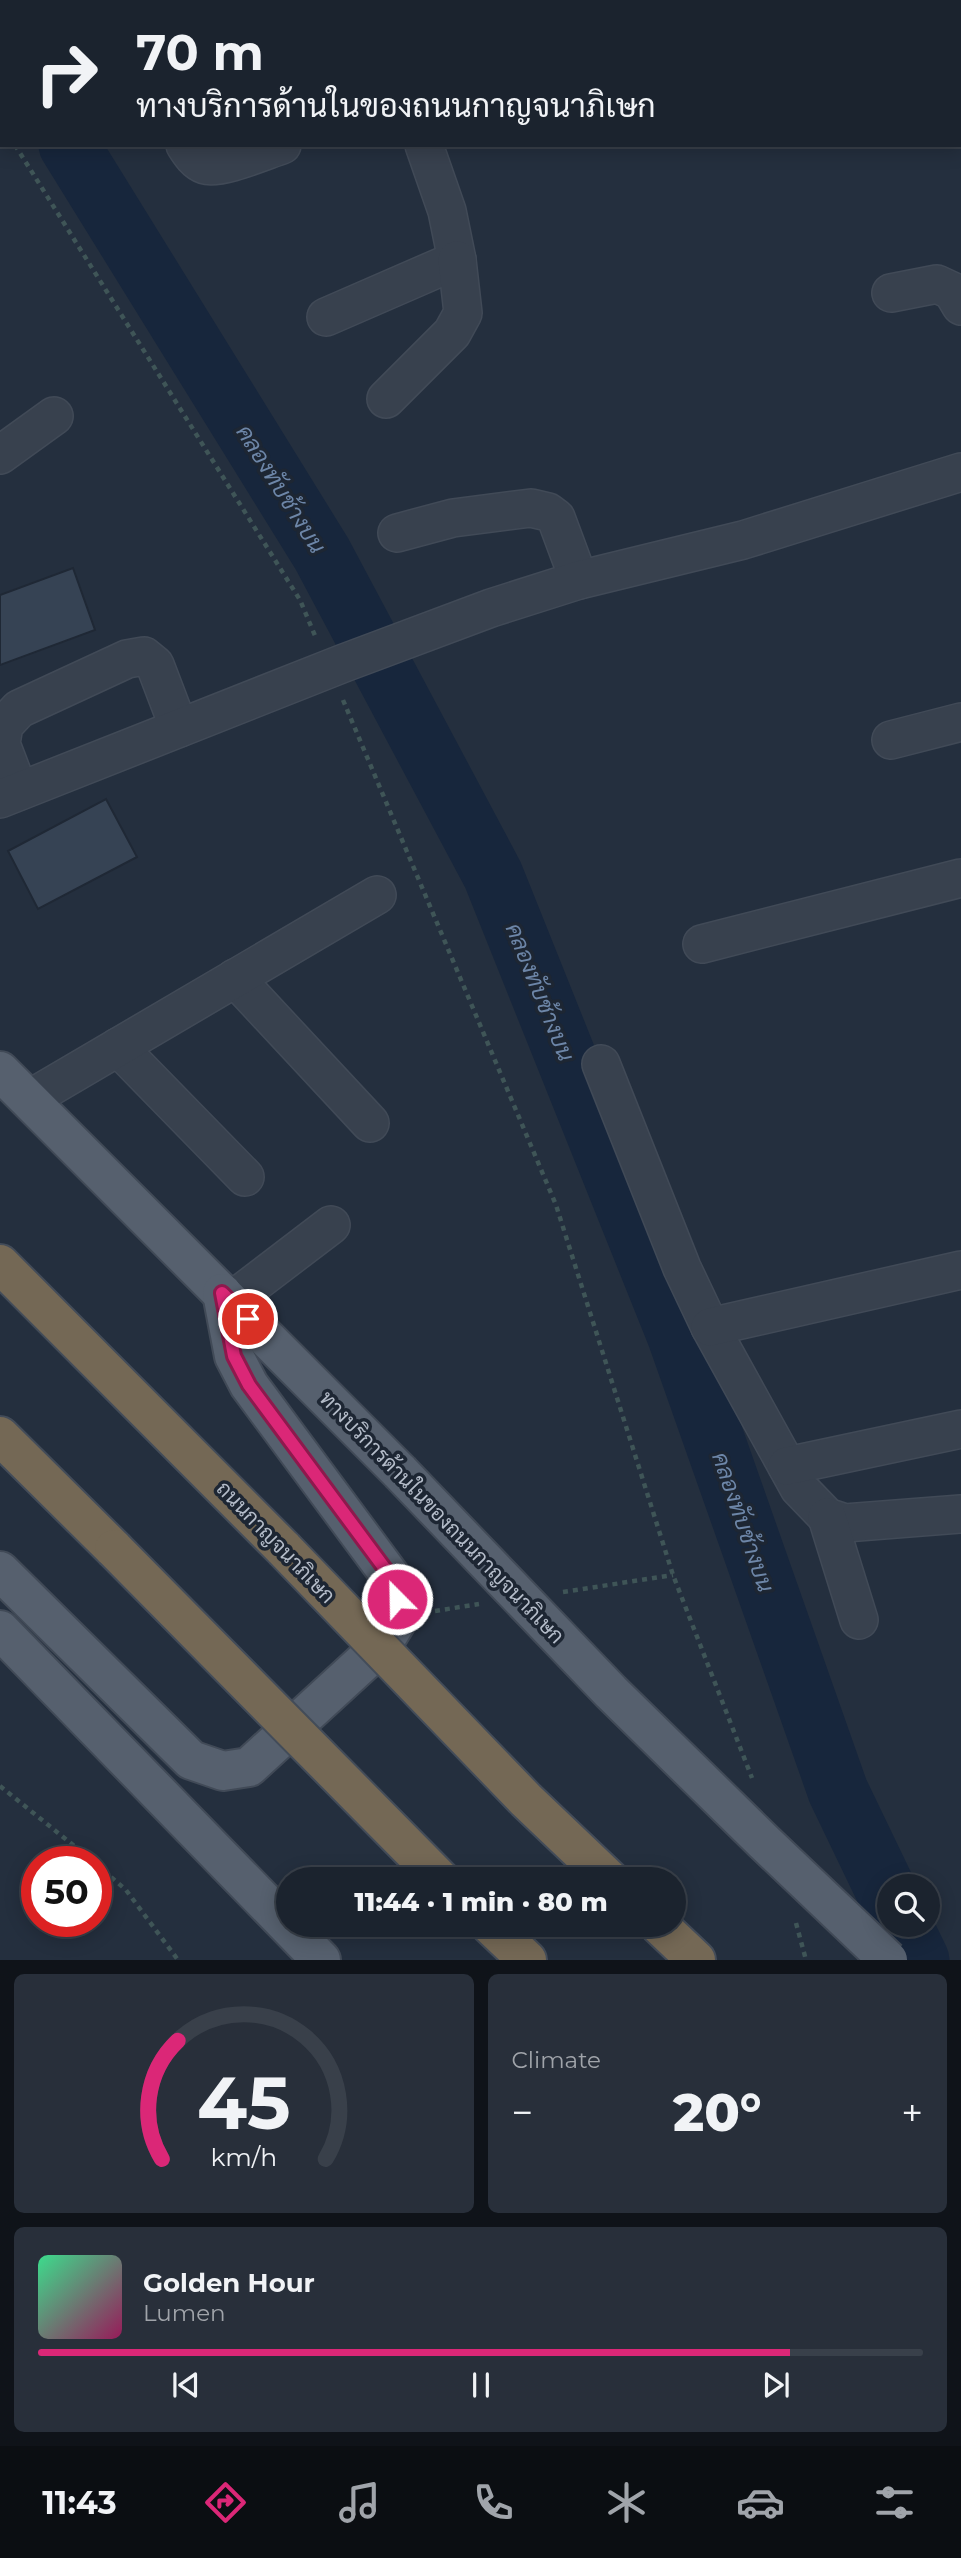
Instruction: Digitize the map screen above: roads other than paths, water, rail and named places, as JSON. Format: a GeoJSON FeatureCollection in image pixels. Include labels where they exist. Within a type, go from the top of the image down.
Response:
{"type":"FeatureCollection","features":[{"type":"Feature","properties":{"kind":"highway","name":"ถนนกาญจนาภิเษก"},"geometry":{"type":"LineString","coordinates":[[0,1264],[284,1549],[526,1800],[596,1867]]}},
{"type":"Feature","properties":{"kind":"highway"},"geometry":{"type":"LineString","coordinates":[[0,1436],[428,1867]]}},
{"type":"Feature","properties":{"kind":"highway"},"geometry":{"type":"LineString","coordinates":[[503,1937],[527,1959]]}},
{"type":"Feature","properties":{"kind":"highway"},"geometry":{"type":"LineString","coordinates":[[672,1937],[696,1959]]}},
{"type":"Feature","properties":{"kind":"main road","name":"ทางบริการด้านในของถนนกาญจนาภิเษก"},"geometry":{"type":"LineString","coordinates":[[0,1071],[400,1472],[611,1692],[888,1959]]}},
{"type":"Feature","properties":{"kind":"main road"},"geometry":{"type":"LineString","coordinates":[[0,1572],[191,1760],[223,1771],[249,1768],[382,1646],[400,1616],[394,1581],[249,1385],[234,1356],[226,1297]]}},
{"type":"Feature","properties":{"kind":"main road"},"geometry":{"type":"LineString","coordinates":[[8,1639],[321,1959]]}},
{"type":"Feature","properties":{"kind":"street"},"geometry":{"type":"LineString","coordinates":[[186,147],[192,156],[206,166],[221,165],[276,147]]}},
{"type":"Feature","properties":{"kind":"street"},"geometry":{"type":"LineString","coordinates":[[386,399],[452,333],[463,313],[457,260],[447,211],[425,147]]}},
{"type":"Feature","properties":{"kind":"street"},"geometry":{"type":"LineString","coordinates":[[326,317],[457,260]]}},
{"type":"Feature","properties":{"kind":"street"},"geometry":{"type":"LineString","coordinates":[[891,293],[937,284],[952,291],[961,306]]}},
{"type":"Feature","properties":{"kind":"street"},"geometry":{"type":"LineString","coordinates":[[0,455],[54,416]]}},
{"type":"Feature","properties":{"kind":"street"},"geometry":{"type":"LineString","coordinates":[[179,728],[155,665],[144,656],[127,659],[19,709],[4,725],[1,744],[9,795],[337,666],[579,580],[743,540],[961,472]]}},
{"type":"Feature","properties":{"kind":"street"},"geometry":{"type":"LineString","coordinates":[[397,533],[453,518],[531,508],[548,512],[556,519],[579,580]]}},
{"type":"Feature","properties":{"kind":"street"},"geometry":{"type":"LineString","coordinates":[[891,740],[961,722]]}},
{"type":"Feature","properties":{"kind":"street"},"geometry":{"type":"LineString","coordinates":[[702,944],[961,878]]}},
{"type":"Feature","properties":{"kind":"street"},"geometry":{"type":"LineString","coordinates":[[28,1100],[377,895]]}},
{"type":"Feature","properties":{"kind":"street"},"geometry":{"type":"LineString","coordinates":[[235,978],[370,1123]]}},
{"type":"Feature","properties":{"kind":"street"},"geometry":{"type":"LineString","coordinates":[[118,1047],[245,1177]]}},
{"type":"Feature","properties":{"kind":"street"},"geometry":{"type":"LineString","coordinates":[[601,1065],[681,1268],[710,1327],[799,1488],[827,1517],[859,1620]]}},
{"type":"Feature","properties":{"kind":"street"},"geometry":{"type":"LineString","coordinates":[[226,1297],[331,1225]]}},
{"type":"Feature","properties":{"kind":"street"},"geometry":{"type":"LineString","coordinates":[[710,1327],[961,1270]]}},
{"type":"Feature","properties":{"kind":"street"},"geometry":{"type":"LineString","coordinates":[[787,1466],[961,1429]]}},
{"type":"Feature","properties":{"kind":"street"},"geometry":{"type":"LineString","coordinates":[[827,1517],[845,1523],[961,1514]]}},
{"type":"Feature","properties":{"kind":"waterway","name":"คลองทับช้างบน"},"geometry":{"type":"LineString","coordinates":[[70,147],[322,554],[493,875],[678,1337],[838,1791],[878,1874]]}},
{"type":"Feature","properties":{"kind":"waterway","name":"คลองทับช้างบน"},"geometry":{"type":"LineString","coordinates":[[908,1937],[919,1960]]}}]}
